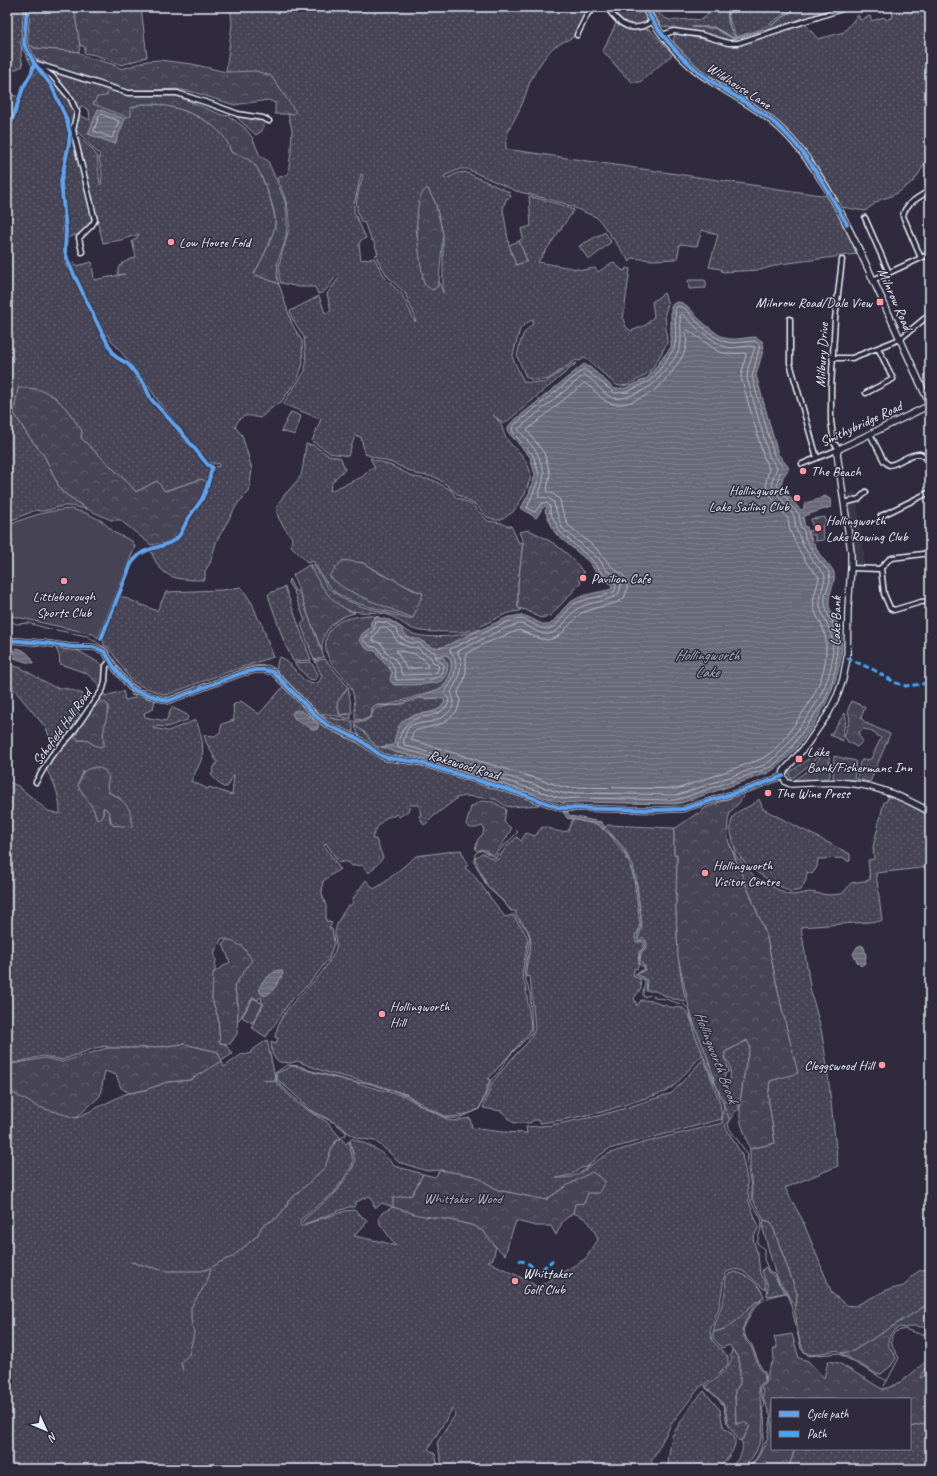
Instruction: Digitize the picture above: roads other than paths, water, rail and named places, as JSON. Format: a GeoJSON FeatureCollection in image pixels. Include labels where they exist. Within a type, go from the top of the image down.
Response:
{"type":"FeatureCollection","features":[{"type":"Feature","properties":{"kind":"main road","name":"Wildhouse Lane"},"geometry":{"type":"LineString","coordinates":[[644,7],[652,22],[678,54],[698,71],[754,107],[778,125],[808,160],[847,224]]}},
{"type":"Feature","properties":{"kind":"main road","name":"Milnrow Road"},"geometry":{"type":"LineString","coordinates":[[847,224],[930,405]]}},
{"type":"Feature","properties":{"kind":"main road","name":"Smithybridge Road"},"geometry":{"type":"LineString","coordinates":[[839,449],[930,405]]}},
{"type":"Feature","properties":{"kind":"main road","name":"Lake Bank"},"geometry":{"type":"LineString","coordinates":[[783,776],[784,771],[805,747],[828,714],[838,694],[843,679],[847,658],[848,602],[851,568],[844,503],[838,477],[837,456],[839,449]]}},
{"type":"Feature","properties":{"kind":"main road"},"geometry":{"type":"LineString","coordinates":[[783,776],[786,782],[791,784],[832,783],[868,786],[899,796],[930,812]]}},
{"type":"Feature","properties":{"kind":"street"},"geometry":{"type":"LineString","coordinates":[[27,7],[24,44],[34,63],[52,76],[71,99],[76,112],[73,130],[95,220],[79,238],[82,252]]}},
{"type":"Feature","properties":{"kind":"street"},"geometry":{"type":"LineString","coordinates":[[577,35],[588,14],[598,7]]}},
{"type":"Feature","properties":{"kind":"street"},"geometry":{"type":"LineString","coordinates":[[607,7],[623,25],[628,27],[641,27],[652,22]]}},
{"type":"Feature","properties":{"kind":"street"},"geometry":{"type":"LineString","coordinates":[[662,35],[674,31],[702,35],[728,43],[738,43],[848,7]]}},
{"type":"Feature","properties":{"kind":"street"},"geometry":{"type":"LineString","coordinates":[[34,63],[128,93],[177,93],[238,114],[263,118],[270,121]]}},
{"type":"Feature","properties":{"kind":"street"},"geometry":{"type":"LineString","coordinates":[[921,258],[903,216],[907,206],[930,191]]}},
{"type":"Feature","properties":{"kind":"street"},"geometry":{"type":"LineString","coordinates":[[865,218],[889,273]]}},
{"type":"Feature","properties":{"kind":"street"},"geometry":{"type":"LineString","coordinates":[[873,280],[930,254]]}},
{"type":"Feature","properties":{"kind":"street","name":"Milbury Drive"},"geometry":{"type":"LineString","coordinates":[[839,449],[834,443],[831,421],[832,358],[836,306],[842,260]]}},
{"type":"Feature","properties":{"kind":"street"},"geometry":{"type":"LineString","coordinates":[[832,358],[852,358],[878,348],[900,338],[930,314]]}},
{"type":"Feature","properties":{"kind":"street"},"geometry":{"type":"LineString","coordinates":[[790,319],[790,363],[817,458]]}},
{"type":"Feature","properties":{"kind":"street"},"geometry":{"type":"LineString","coordinates":[[866,393],[893,379],[878,348]]}},
{"type":"Feature","properties":{"kind":"street"},"geometry":{"type":"LineString","coordinates":[[870,434],[884,461],[889,465],[912,455],[920,454],[926,457],[930,468]]}},
{"type":"Feature","properties":{"kind":"street","name":"Smithybridge Road"},"geometry":{"type":"LineString","coordinates":[[802,464],[839,449]]}},
{"type":"Feature","properties":{"kind":"street"},"geometry":{"type":"LineString","coordinates":[[844,503],[859,499],[866,492]]}},
{"type":"Feature","properties":{"kind":"street"},"geometry":{"type":"LineString","coordinates":[[881,516],[930,492]]}},
{"type":"Feature","properties":{"kind":"street"},"geometry":{"type":"LineString","coordinates":[[930,553],[892,558],[886,561],[881,568],[884,594],[890,608],[894,610],[920,602],[930,601]]}},
{"type":"Feature","properties":{"kind":"street"},"geometry":{"type":"LineString","coordinates":[[851,568],[881,568]]}},
{"type":"Feature","properties":{"kind":"street","name":"Rakewood Road"},"geometry":{"type":"LineString","coordinates":[[7,640],[72,647],[93,647],[105,652],[130,687],[136,691],[168,701],[242,673],[256,670],[273,672],[318,718],[328,725],[359,739],[380,755],[387,758],[418,762],[525,795],[560,808],[644,810],[683,809],[783,776]]}},
{"type":"Feature","properties":{"kind":"street","name":"Schofield Hall Road"},"geometry":{"type":"LineString","coordinates":[[36,782],[51,756],[71,735],[86,711],[99,695],[105,681],[106,666],[110,661]]}},
{"type":"Feature","properties":{"kind":"water"},"geometry":{"type":"Polygon","coordinates":[[[98,109],[125,119],[115,144],[88,134],[98,109]]]}},
{"type":"Feature","properties":{"kind":"water","name":"Hollingworth Lake"},"geometry":{"type":"Polygon","coordinates":[[[678,302],[685,304],[699,319],[725,338],[736,339],[756,337],[762,341],[764,347],[756,375],[778,454],[789,468],[783,477],[781,485],[800,510],[804,509],[804,505],[807,503],[825,496],[830,499],[831,507],[803,517],[805,527],[807,527],[812,543],[814,543],[820,555],[833,570],[834,582],[829,599],[829,605],[831,612],[836,619],[841,637],[841,654],[838,673],[821,713],[809,732],[796,749],[782,763],[768,773],[681,803],[674,804],[563,803],[381,747],[394,745],[398,729],[403,721],[414,716],[438,710],[442,706],[445,701],[442,698],[425,699],[419,697],[443,688],[450,675],[452,661],[447,655],[436,656],[443,657],[448,664],[448,669],[441,681],[417,685],[393,684],[390,680],[392,672],[388,666],[379,657],[376,651],[368,650],[359,641],[362,634],[371,627],[371,622],[375,617],[389,620],[401,627],[404,634],[411,639],[420,639],[427,645],[434,648],[443,647],[508,617],[521,615],[542,624],[549,625],[568,604],[578,598],[612,589],[611,584],[599,576],[588,561],[557,535],[545,511],[547,507],[544,506],[536,518],[521,508],[529,493],[535,475],[530,457],[508,432],[508,427],[584,364],[591,368],[615,389],[626,388],[647,378],[671,347],[671,307],[673,304],[678,302]]]}},
{"type":"Feature","properties":{"kind":"water"},"geometry":{"type":"Polygon","coordinates":[[[16,648],[27,653],[34,663],[7,656],[7,651],[13,651],[16,648]]]}},
{"type":"Feature","properties":{"kind":"water"},"geometry":{"type":"Polygon","coordinates":[[[296,710],[302,711],[308,715],[318,724],[318,728],[313,730],[296,720],[292,713],[296,710]]]}},
{"type":"Feature","properties":{"kind":"water"},"geometry":{"type":"Polygon","coordinates":[[[562,810],[566,810],[570,816],[601,822],[605,827],[603,830],[599,825],[567,818],[562,810]]]}},
{"type":"Feature","properties":{"kind":"water"},"geometry":{"type":"Polygon","coordinates":[[[861,945],[864,947],[866,955],[865,963],[861,966],[853,954],[857,947],[861,945]]]}},
{"type":"Feature","properties":{"kind":"water"},"geometry":{"type":"Polygon","coordinates":[[[278,970],[282,971],[283,974],[273,990],[264,996],[261,993],[261,985],[267,978],[278,970]]]}},
{"type":"Feature","properties":{"kind":"waterway"},"geometry":{"type":"LineString","coordinates":[[729,7],[729,23],[736,38],[766,29],[797,7]]}},
{"type":"Feature","properties":{"kind":"waterway"},"geometry":{"type":"LineString","coordinates":[[692,27],[714,28],[734,39],[736,38]]}},
{"type":"Feature","properties":{"kind":"waterway"},"geometry":{"type":"LineString","coordinates":[[7,620],[17,624],[29,623],[87,636],[107,649],[127,680],[142,690],[166,698],[252,666],[268,665],[274,668],[298,695]]}},
{"type":"Feature","properties":{"kind":"waterway"},"geometry":{"type":"LineString","coordinates":[[317,714],[352,721],[366,720],[371,717],[375,706],[395,705],[419,697]]}},
{"type":"Feature","properties":{"kind":"waterway"},"geometry":{"type":"LineString","coordinates":[[357,727],[368,735],[368,738],[377,747],[381,747]]}},
{"type":"Feature","properties":{"kind":"waterway","name":"Hollingworth Brook"},"geometry":{"type":"LineString","coordinates":[[604,829],[613,836],[625,853],[630,863],[636,883],[641,919],[641,926],[637,939],[639,941],[644,940],[646,943],[645,948],[640,952],[639,962],[645,969],[635,974],[645,980],[643,996],[650,995]]}},
{"type":"Feature","properties":{"kind":"waterway"},"geometry":{"type":"LineString","coordinates":[[511,911],[502,900],[488,888],[474,862],[475,854],[481,850],[496,858],[499,851],[518,832],[516,830]]}},
{"type":"Feature","properties":{"kind":"waterway"},"geometry":{"type":"LineString","coordinates":[[131,1262],[165,1271],[201,1271],[211,1268],[232,1257],[257,1236],[262,1226],[277,1218],[287,1206],[288,1201],[325,1167],[336,1141],[346,1135],[346,1132],[335,1123],[312,1112],[277,1081],[275,1073],[287,1065],[300,1066],[327,1075],[354,1082],[367,1083],[406,1095],[422,1106],[447,1118],[458,1118],[478,1110],[484,1100],[491,1080],[498,1073],[510,1055],[531,1034],[530,994],[524,973],[530,938],[527,930],[513,914]]}},
{"type":"Feature","properties":{"kind":"waterway","name":"Hollingworth Brook"},"geometry":{"type":"LineString","coordinates":[[653,996],[684,1004],[690,1011],[707,1056],[718,1092],[729,1118],[729,1128],[748,1155],[747,1163],[751,1187],[751,1202],[761,1218],[762,1224],[757,1243],[764,1249],[764,1259],[769,1271],[777,1278],[779,1284],[787,1293],[790,1300],[801,1349],[809,1356],[838,1353],[887,1381],[899,1358],[893,1348],[891,1341],[892,1335],[895,1332],[904,1329],[920,1334],[930,1334]]}},
{"type":"Feature","properties":{"kind":"waterway"},"geometry":{"type":"LineString","coordinates":[[262,1080],[276,1081]]}},
{"type":"Feature","properties":{"kind":"waterway"},"geometry":{"type":"LineString","coordinates":[[183,1371],[181,1362],[189,1355],[194,1333],[191,1320],[191,1307],[207,1282],[211,1269]]}},
{"type":"Feature","properties":{"kind":"waterway"},"geometry":{"type":"LineString","coordinates":[[746,1469],[757,1457],[763,1440],[764,1414],[762,1409],[764,1405],[759,1388],[765,1381],[766,1374],[760,1366],[752,1345],[747,1340],[743,1330],[750,1315],[759,1304],[770,1297],[787,1293]]}},
{"type":"Feature","properties":{"kind":"waterway"},"geometry":{"type":"LineString","coordinates":[[884,1386],[887,1381]]}},
{"type":"Feature","properties":{"kind":"waterway"},"geometry":{"type":"LineString","coordinates":[[705,1387],[723,1405],[727,1423]]}},
{"type":"Feature","properties":{"kind":"place","name":"Low House Fold"},"geometry":{"type":"Point","coordinates":[171,242]}},
{"type":"Feature","properties":{"kind":"place","name":"Milnrow Road/Dale View"},"geometry":{"type":"Point","coordinates":[880,302]}},
{"type":"Feature","properties":{"kind":"place","name":"The Beach"},"geometry":{"type":"Point","coordinates":[803,471]}},
{"type":"Feature","properties":{"kind":"place","name":"Hollingworth Lake Sailing Club"},"geometry":{"type":"Point","coordinates":[797,498]}},
{"type":"Feature","properties":{"kind":"place","name":"Hollingworth Lake Rowing Club"},"geometry":{"type":"Point","coordinates":[818,528]}},
{"type":"Feature","properties":{"kind":"place","name":"Pavilion Cafe"},"geometry":{"type":"Point","coordinates":[583,578]}},
{"type":"Feature","properties":{"kind":"place","name":"Littleborough Sports Club"},"geometry":{"type":"Point","coordinates":[64,581]}},
{"type":"Feature","properties":{"kind":"place","name":"Lake Bank/Fishermans Inn"},"geometry":{"type":"Point","coordinates":[799,759]}},
{"type":"Feature","properties":{"kind":"place","name":"The Wine Press"},"geometry":{"type":"Point","coordinates":[768,793]}},
{"type":"Feature","properties":{"kind":"place","name":"Hollingworth Visitor Centre"},"geometry":{"type":"Point","coordinates":[705,873]}},
{"type":"Feature","properties":{"kind":"place","name":"Hollingworth Hill"},"geometry":{"type":"Point","coordinates":[382,1014]}},
{"type":"Feature","properties":{"kind":"place","name":"Cleggswood Hill"},"geometry":{"type":"Point","coordinates":[882,1065]}},
{"type":"Feature","properties":{"kind":"place","name":"Whittaker Golf Club"},"geometry":{"type":"Point","coordinates":[515,1281]}},
{"type":"Feature","properties":{"kind":"park label","name":"Whittaker Wood"},"geometry":{"type":"Point","coordinates":[463,1198]}}]}
